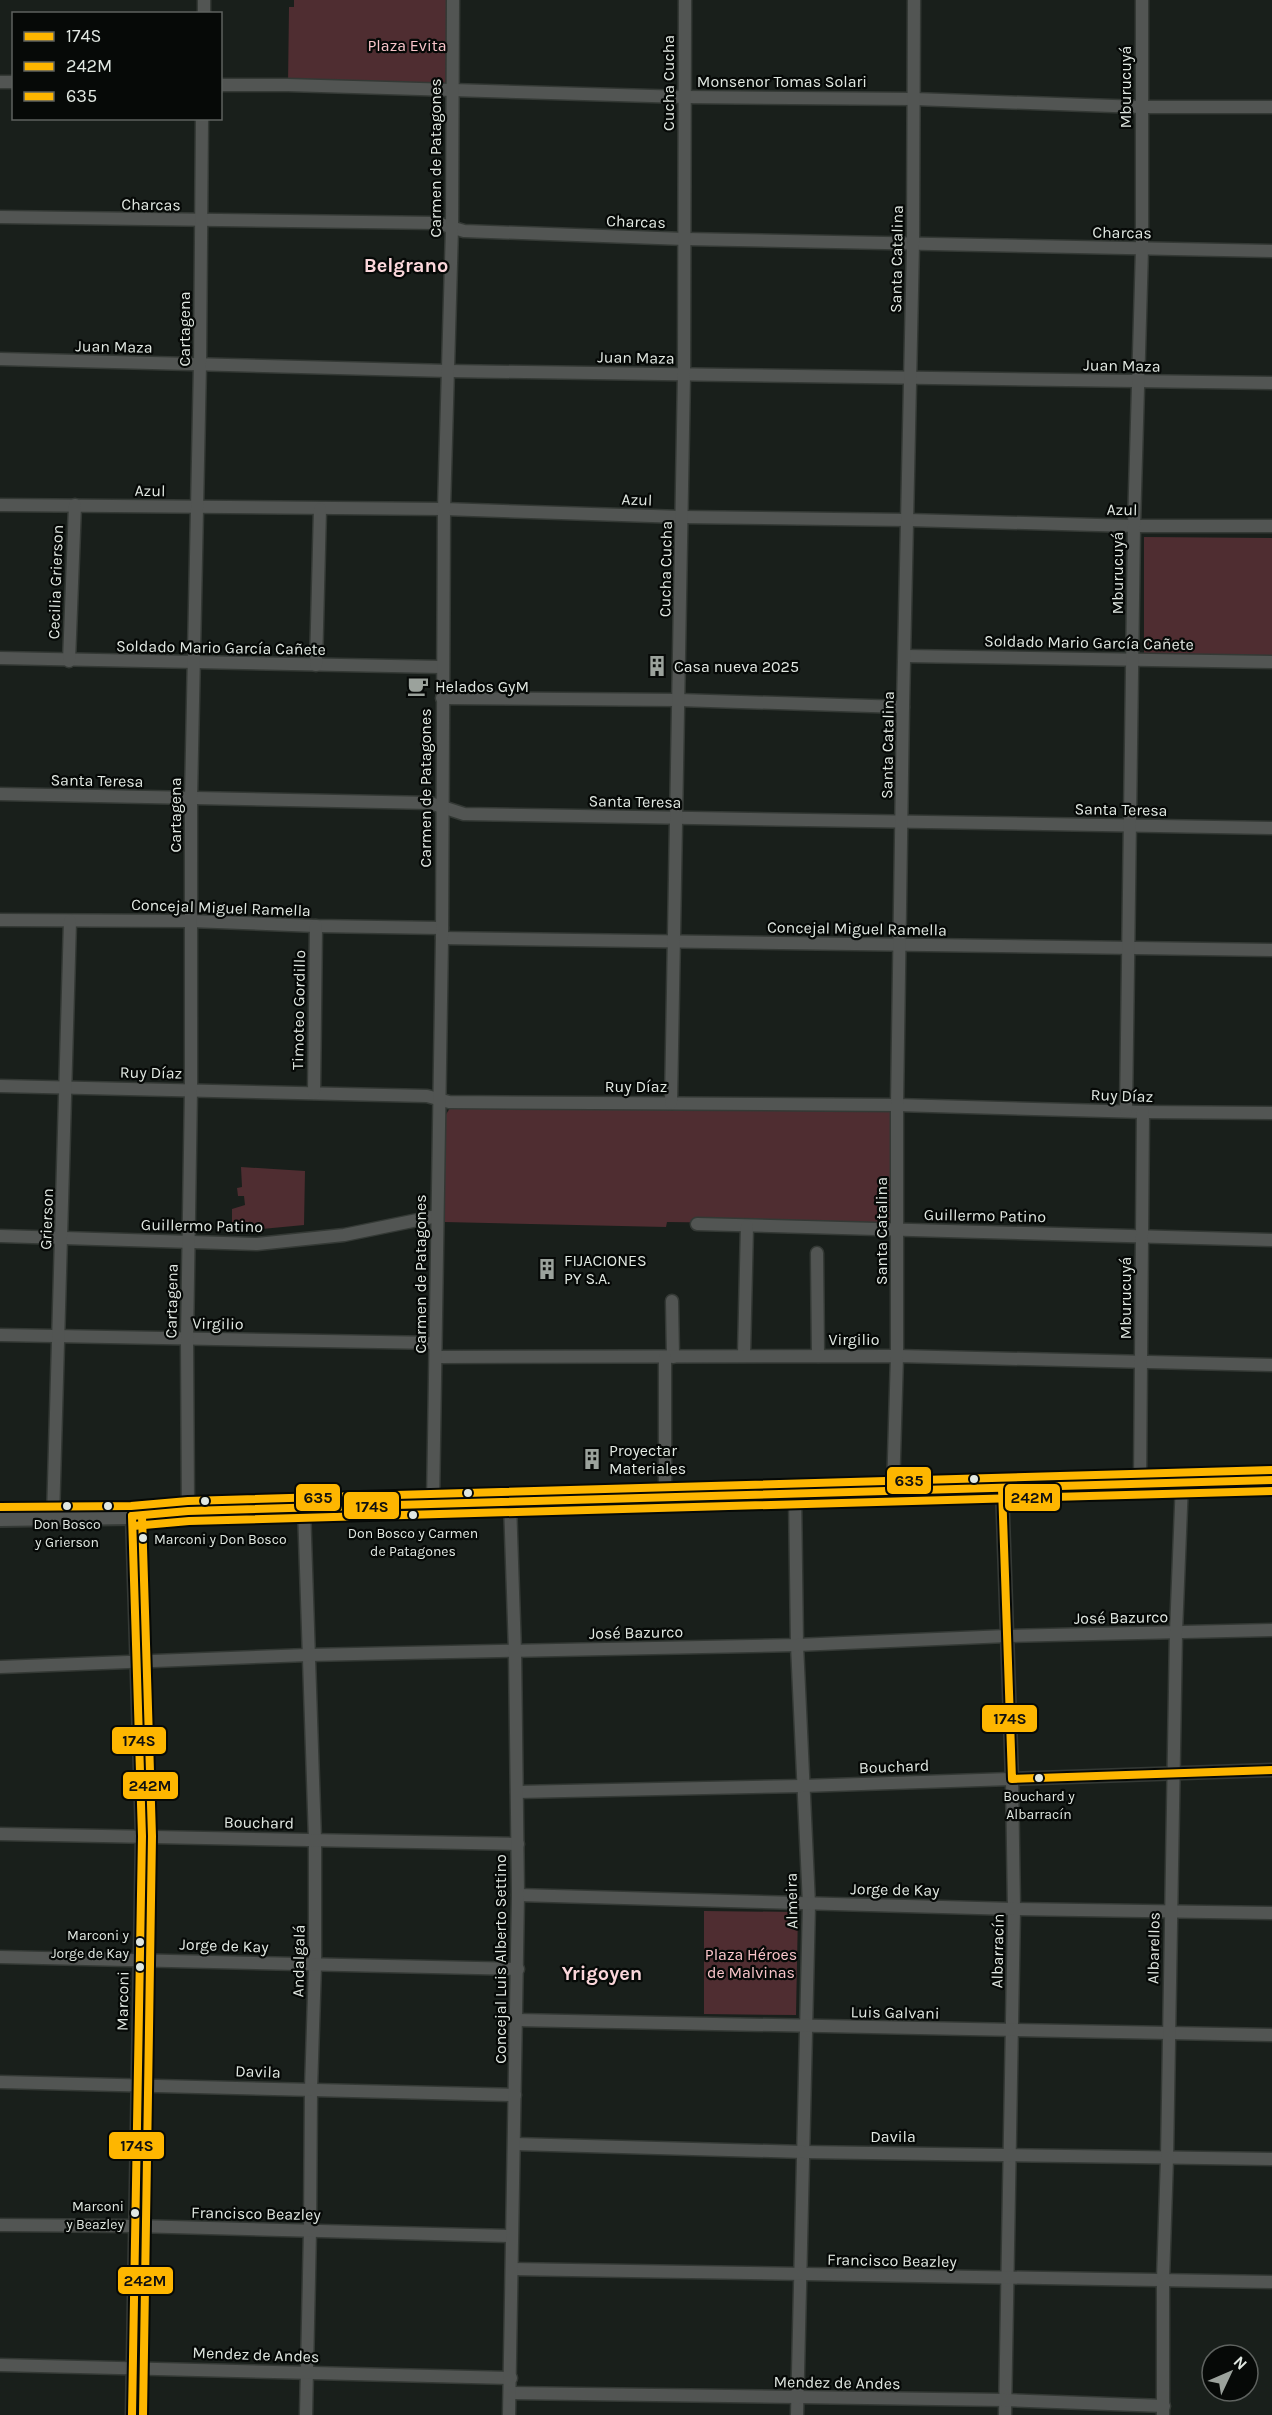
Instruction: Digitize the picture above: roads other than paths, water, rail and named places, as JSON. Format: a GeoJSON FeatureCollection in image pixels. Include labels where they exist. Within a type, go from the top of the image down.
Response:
{"type":"FeatureCollection","features":[{"type":"Feature","properties":{"kind":"main road"},"geometry":{"type":"LineString","coordinates":[[0,1518],[132,1516],[188,1511],[1272,1480]]}},
{"type":"Feature","properties":{"kind":"street","name":"Carmen de Patagones"},"geometry":{"type":"LineString","coordinates":[[433,1504],[442,933],[444,508],[452,228],[453,0]]}},
{"type":"Feature","properties":{"kind":"street","name":"Cucha Cucha"},"geometry":{"type":"LineString","coordinates":[[670,1103],[684,374],[685,0]]}},
{"type":"Feature","properties":{"kind":"street","name":"Santa Catalina"},"geometry":{"type":"LineString","coordinates":[[893,1491],[897,1356],[897,1105],[903,707],[913,244],[914,0]]}},
{"type":"Feature","properties":{"kind":"street","name":"Mburucuyá"},"geometry":{"type":"LineString","coordinates":[[1126,1111],[1134,526],[1142,249],[1142,0]]}},
{"type":"Feature","properties":{"kind":"street","name":"Monsenor Tomas Solari"},"geometry":{"type":"LineString","coordinates":[[222,85],[685,97],[914,99],[1142,107],[1272,107]]}},
{"type":"Feature","properties":{"kind":"street","name":"Cartagena"},"geometry":{"type":"LineString","coordinates":[[188,1511],[191,798],[200,364],[202,120]]}},
{"type":"Feature","properties":{"kind":"street","name":"Charcas"},"geometry":{"type":"LineString","coordinates":[[0,217],[437,223],[464,231],[685,239],[1272,251]]}},
{"type":"Feature","properties":{"kind":"street","name":"Juan Maza"},"geometry":{"type":"LineString","coordinates":[[0,359],[449,370],[1272,383]]}},
{"type":"Feature","properties":{"kind":"street","name":"Azul"},"geometry":{"type":"LineString","coordinates":[[0,505],[320,509],[444,508],[682,517],[1134,526],[1272,526]]}},
{"type":"Feature","properties":{"kind":"street","name":"Cecilia Grierson"},"geometry":{"type":"LineString","coordinates":[[69,661],[75,505]]}},
{"type":"Feature","properties":{"kind":"street"},"geometry":{"type":"LineString","coordinates":[[316,665],[320,509]]}},
{"type":"Feature","properties":{"kind":"street","name":"Soldado Mario García Cañete"},"geometry":{"type":"LineString","coordinates":[[905,656],[1272,662]]}},
{"type":"Feature","properties":{"kind":"street","name":"Soldado Mario García Cañete"},"geometry":{"type":"LineString","coordinates":[[0,658],[442,667]]}},
{"type":"Feature","properties":{"kind":"street"},"geometry":{"type":"LineString","coordinates":[[442,698],[679,700],[903,707]]}},
{"type":"Feature","properties":{"kind":"street","name":"Santa Teresa"},"geometry":{"type":"LineString","coordinates":[[0,794],[430,803],[464,814],[1272,828]]}},
{"type":"Feature","properties":{"kind":"street","name":"Concejal Miguel Ramella"},"geometry":{"type":"LineString","coordinates":[[0,920],[191,921],[674,943],[1272,950]]}},
{"type":"Feature","properties":{"kind":"street","name":"Grierson"},"geometry":{"type":"LineString","coordinates":[[53,1518],[70,921]]}},
{"type":"Feature","properties":{"kind":"street","name":"Timoteo Gordillo"},"geometry":{"type":"LineString","coordinates":[[314,1093],[316,926]]}},
{"type":"Feature","properties":{"kind":"street","name":"Ruy Díaz"},"geometry":{"type":"LineString","coordinates":[[0,1086],[427,1096],[449,1102],[897,1105],[1272,1113]]}},
{"type":"Feature","properties":{"kind":"street","name":"Mburucuyá"},"geometry":{"type":"LineString","coordinates":[[1140,1483],[1143,1112]]}},
{"type":"Feature","properties":{"kind":"street","name":"Guillermo Patino"},"geometry":{"type":"LineString","coordinates":[[0,1236],[257,1244],[344,1234],[437,1216]]}},
{"type":"Feature","properties":{"kind":"street","name":"Guillermo Patino"},"geometry":{"type":"LineString","coordinates":[[697,1224],[1272,1240]]}},
{"type":"Feature","properties":{"kind":"street"},"geometry":{"type":"LineString","coordinates":[[744,1355],[747,1226]]}},
{"type":"Feature","properties":{"kind":"street"},"geometry":{"type":"LineString","coordinates":[[817,1253],[818,1356]]}},
{"type":"Feature","properties":{"kind":"street"},"geometry":{"type":"LineString","coordinates":[[665,1497],[672,1301]]}},
{"type":"Feature","properties":{"kind":"street","name":"Virgilio"},"geometry":{"type":"LineString","coordinates":[[0,1335],[435,1343]]}},
{"type":"Feature","properties":{"kind":"street","name":"Virgilio"},"geometry":{"type":"LineString","coordinates":[[436,1357],[897,1356],[1141,1360],[1272,1365]]}},
{"type":"Feature","properties":{"kind":"street","name":"Albarellos"},"geometry":{"type":"LineString","coordinates":[[1163,2411],[1163,2279],[1176,1632],[1182,1482]]}},
{"type":"Feature","properties":{"kind":"street","name":"Albarracín"},"geometry":{"type":"LineString","coordinates":[[1002,1488],[1014,1909],[1005,2415]]}},
{"type":"Feature","properties":{"kind":"street","name":"Almeira"},"geometry":{"type":"LineString","coordinates":[[795,1494],[797,1645],[809,1904],[797,2415]]}},
{"type":"Feature","properties":{"kind":"street","name":"Concejal Luis Alberto Settino"},"geometry":{"type":"LineString","coordinates":[[509,2415],[511,2236],[518,2020],[518,1844],[510,1503]]}},
{"type":"Feature","properties":{"kind":"street","name":"Andalgalá"},"geometry":{"type":"LineString","coordinates":[[304,1508],[315,1840],[315,1965],[306,2415]]}},
{"type":"Feature","properties":{"kind":"street","name":"Marconi"},"geometry":{"type":"LineString","coordinates":[[132,1516],[142,1836],[132,2415]]}},
{"type":"Feature","properties":{"kind":"street","name":"José Bazurco"},"geometry":{"type":"LineString","coordinates":[[0,1666],[137,1663],[308,1655],[797,1645],[1007,1636],[1272,1630]]}},
{"type":"Feature","properties":{"kind":"street","name":"Bouchard"},"geometry":{"type":"LineString","coordinates":[[517,1792],[802,1786],[1272,1770]]}},
{"type":"Feature","properties":{"kind":"street","name":"Bouchard"},"geometry":{"type":"LineString","coordinates":[[0,1834],[518,1844]]}},
{"type":"Feature","properties":{"kind":"street","name":"Jorge de Kay"},"geometry":{"type":"LineString","coordinates":[[518,1895],[1014,1909],[1272,1913]]}},
{"type":"Feature","properties":{"kind":"street","name":"Jorge de Kay"},"geometry":{"type":"LineString","coordinates":[[0,1957],[518,1969]]}},
{"type":"Feature","properties":{"kind":"street","name":"Luis Galvani"},"geometry":{"type":"LineString","coordinates":[[518,2020],[1272,2035]]}},
{"type":"Feature","properties":{"kind":"street","name":"Davila"},"geometry":{"type":"LineString","coordinates":[[0,2082],[515,2095]]}},
{"type":"Feature","properties":{"kind":"street","name":"Davila"},"geometry":{"type":"LineString","coordinates":[[514,2144],[804,2152],[1009,2153],[1272,2159]]}},
{"type":"Feature","properties":{"kind":"street","name":"Francisco Beazley"},"geometry":{"type":"LineString","coordinates":[[0,2225],[134,2226],[511,2236]]}},
{"type":"Feature","properties":{"kind":"street","name":"Francisco Beazley"},"geometry":{"type":"LineString","coordinates":[[512,2269],[1272,2282]]}},
{"type":"Feature","properties":{"kind":"street","name":"Mendez de Andes"},"geometry":{"type":"LineString","coordinates":[[0,2365],[511,2378]]}},
{"type":"Feature","properties":{"kind":"street","name":"Mendez de Andes"},"geometry":{"type":"LineString","coordinates":[[510,2393],[1005,2400],[1163,2411]]}},
{"type":"Feature","properties":{"kind":"place","name":"Casa nueva 2025"},"geometry":{"type":"Point","coordinates":[657,666]}},
{"type":"Feature","properties":{"kind":"place","name":"Helados GyM"},"geometry":{"type":"Point","coordinates":[418,686]}},
{"type":"Feature","properties":{"kind":"place","name":"FIJACIONES PY S.A."},"geometry":{"type":"Point","coordinates":[547,1269]}},
{"type":"Feature","properties":{"kind":"place","name":"Proyectar Materiales"},"geometry":{"type":"Point","coordinates":[592,1459]}},
{"type":"Feature","properties":{"kind":"place","name":"Don Bosco y Grierson"},"geometry":{"type":"Point","coordinates":[67,1506]}},
{"type":"Feature","properties":{"kind":"place","name":"Don Bosco y Carmen de Patagones"},"geometry":{"type":"Point","coordinates":[413,1515]}},
{"type":"Feature","properties":{"kind":"place","name":"Marconi y Don Bosco"},"geometry":{"type":"Point","coordinates":[143,1538]}},
{"type":"Feature","properties":{"kind":"place","name":"Bouchard y Albarracín"},"geometry":{"type":"Point","coordinates":[1039,1778]}},
{"type":"Feature","properties":{"kind":"place","name":"Marconi y Jorge de Kay"},"geometry":{"type":"Point","coordinates":[140,1942]}},
{"type":"Feature","properties":{"kind":"place","name":"Marconi y Beazley"},"geometry":{"type":"Point","coordinates":[135,2213]}},
{"type":"Feature","properties":{"kind":"district","name":"Belgrano"},"geometry":{"type":"Point","coordinates":[406,265]}},
{"type":"Feature","properties":{"kind":"district","name":"Yrigoyen"},"geometry":{"type":"Point","coordinates":[602,1973]}},
{"type":"Feature","properties":{"kind":"park label","name":"Plaza Evita"},"geometry":{"type":"Point","coordinates":[407,45]}},
{"type":"Feature","properties":{"kind":"park label","name":"Plaza Héroes de Malvinas"},"geometry":{"type":"Point","coordinates":[751,1963]}}]}
